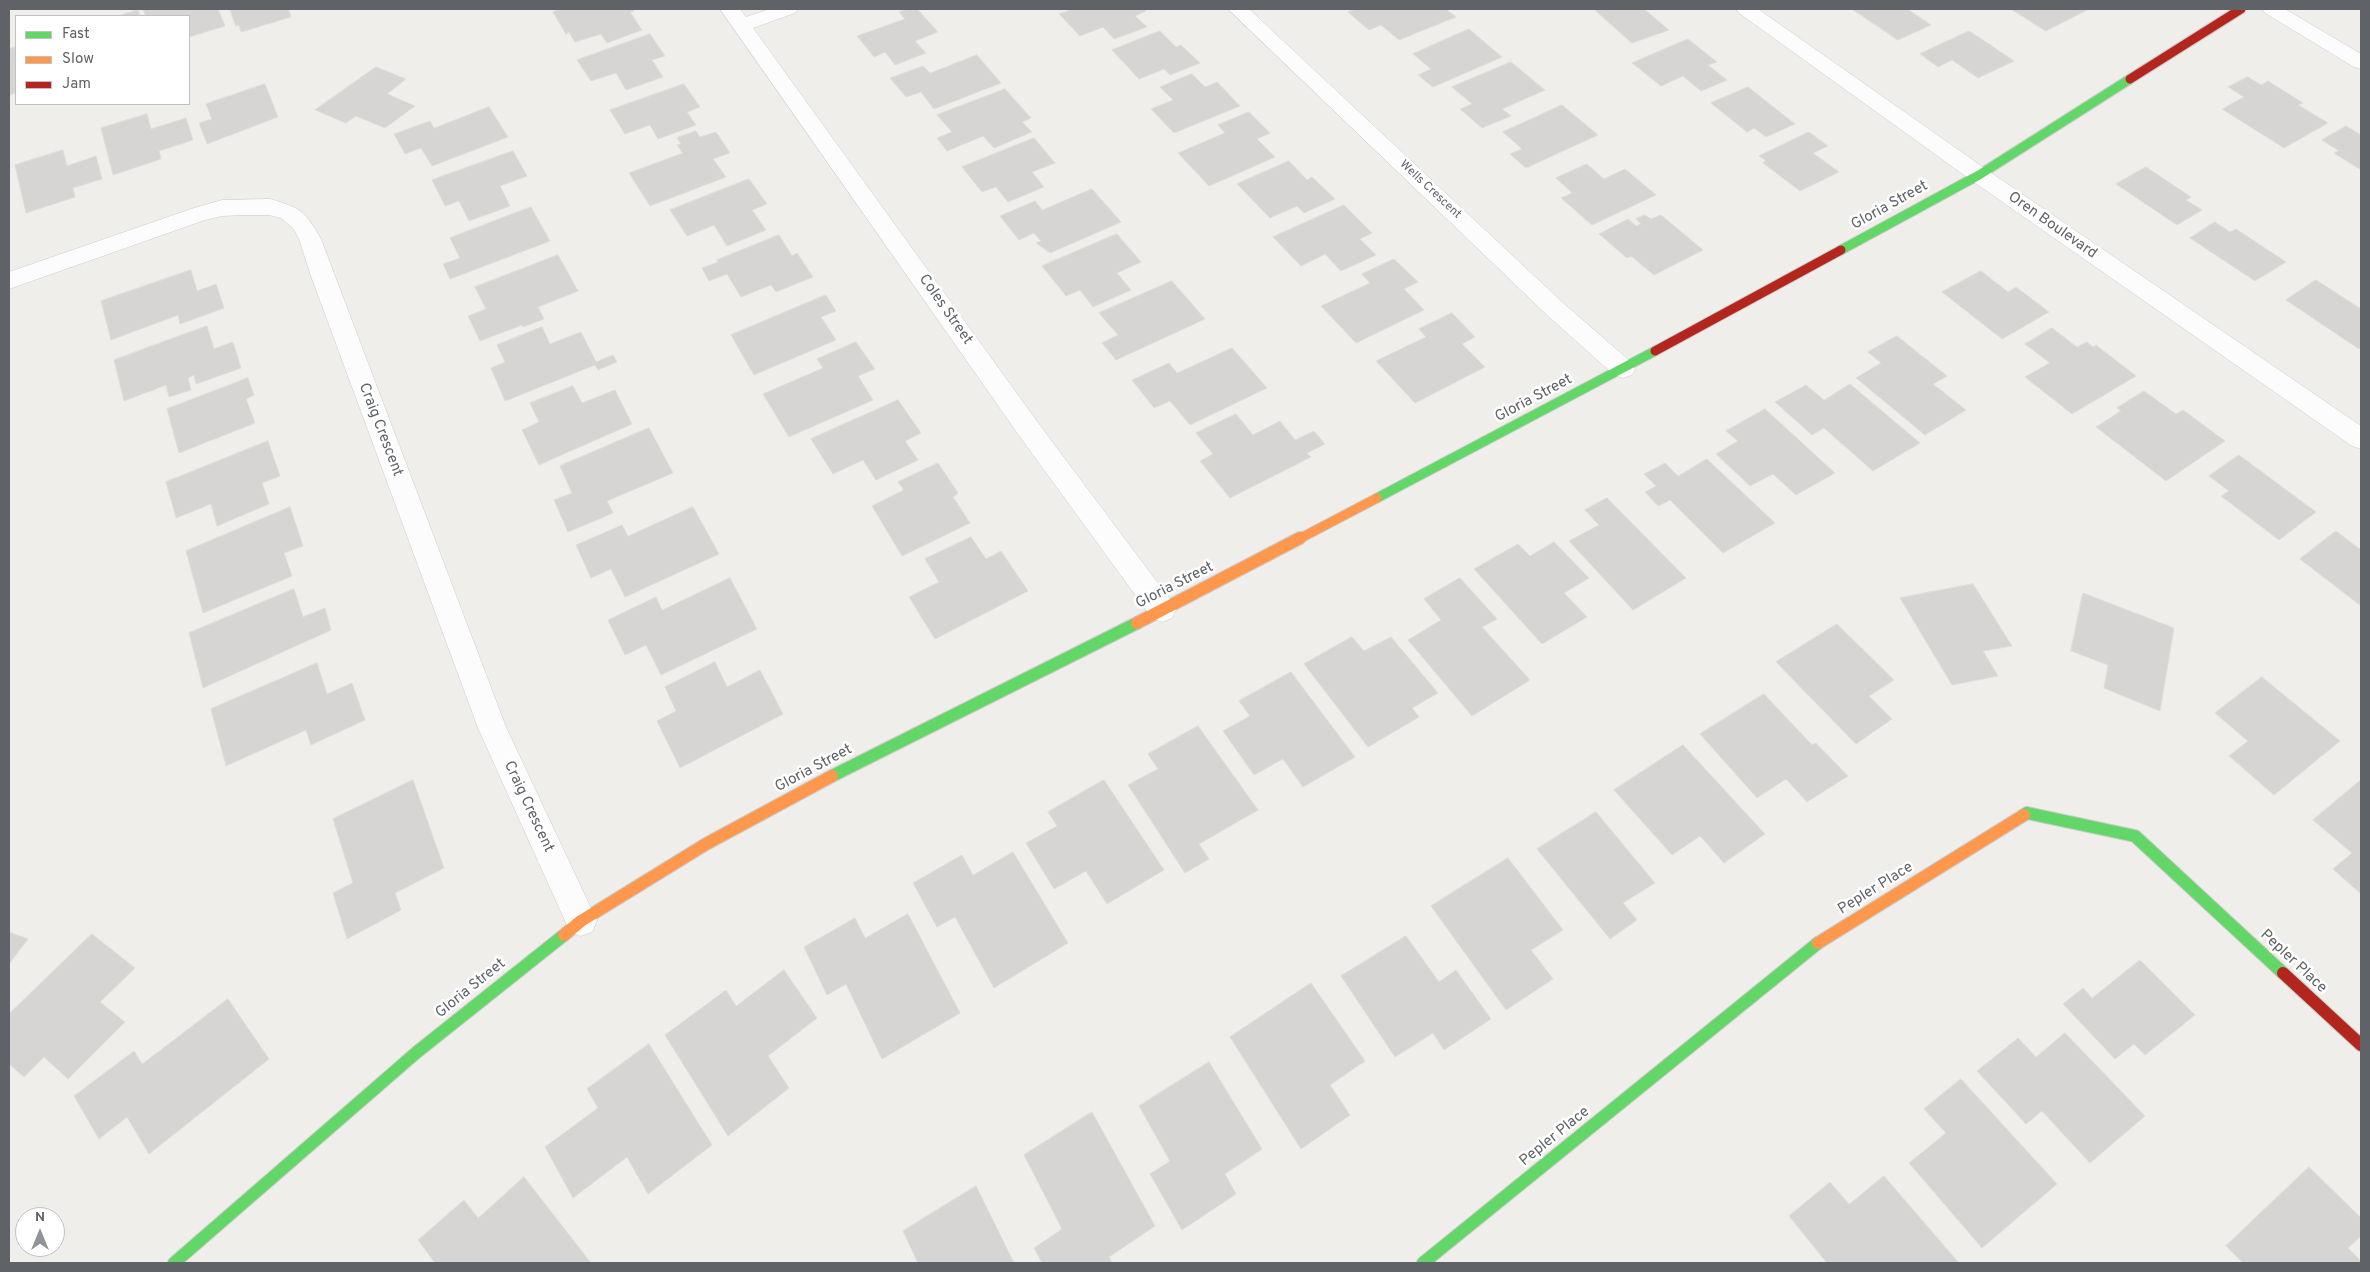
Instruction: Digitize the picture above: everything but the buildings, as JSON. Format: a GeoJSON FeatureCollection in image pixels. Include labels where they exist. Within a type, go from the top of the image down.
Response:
{"type":"FeatureCollection","features":[{"type":"Feature","properties":{"kind":"street"},"geometry":{"type":"LineString","coordinates":[[736,17],[788,9]]}},
{"type":"Feature","properties":{"kind":"street","name":"Wells Crescent"},"geometry":{"type":"LineString","coordinates":[[1238,9],[1547,301],[1623,369]]}},
{"type":"Feature","properties":{"kind":"street","name":"Oren Boulevard"},"geometry":{"type":"LineString","coordinates":[[1746,9],[1978,175],[2361,439]]}},
{"type":"Feature","properties":{"kind":"street","name":"Gloria Street"},"geometry":{"type":"LineString","coordinates":[[174,1263],[417,1052],[580,921],[706,844],[836,774],[1162,610],[1623,369],[1978,175],[2241,9]]}},
{"type":"Feature","properties":{"kind":"street"},"geometry":{"type":"LineString","coordinates":[[2272,9],[2361,63]]}},
{"type":"Feature","properties":{"kind":"street","name":"Coles Street"},"geometry":{"type":"LineString","coordinates":[[736,17],[1027,428],[1162,610]]}},
{"type":"Feature","properties":{"kind":"street","name":"Craig Crescent"},"geometry":{"type":"LineString","coordinates":[[9,281],[222,208],[270,207],[290,212],[301,223],[310,239],[322,276],[492,728],[580,921]]}},
{"type":"Feature","properties":{"kind":"street","name":"Pepler Place"},"geometry":{"type":"LineString","coordinates":[[1423,1263],[1816,944],[2027,813],[2135,836],[2361,1045]]}},
{"type":"Feature","properties":{"kind":"traffic: fast"},"geometry":{"type":"LineString","coordinates":[[1841,250],[1979,175],[2130,79]]}},
{"type":"Feature","properties":{"kind":"traffic: fast"},"geometry":{"type":"LineString","coordinates":[[1377,498],[1655,351]]}},
{"type":"Feature","properties":{"kind":"traffic: fast"},"geometry":{"type":"LineString","coordinates":[[832,776],[1137,623]]}},
{"type":"Feature","properties":{"kind":"traffic: fast"},"geometry":{"type":"LineString","coordinates":[[2024,815],[2027,813],[2135,836],[2283,973]]}},
{"type":"Feature","properties":{"kind":"traffic: fast"},"geometry":{"type":"LineString","coordinates":[[174,1263],[417,1052],[564,935]]}},
{"type":"Feature","properties":{"kind":"traffic: fast"},"geometry":{"type":"LineString","coordinates":[[1423,1263],[1818,943]]}},
{"type":"Feature","properties":{"kind":"traffic: slow"},"geometry":{"type":"LineString","coordinates":[[1137,623],[1377,498]]}},
{"type":"Feature","properties":{"kind":"traffic: slow"},"geometry":{"type":"LineString","coordinates":[[564,935],[581,921],[706,844],[832,776]]}},
{"type":"Feature","properties":{"kind":"traffic: slow"},"geometry":{"type":"LineString","coordinates":[[1818,943],[2024,815]]}},
{"type":"Feature","properties":{"kind":"traffic: jam"},"geometry":{"type":"LineString","coordinates":[[2130,79],[2241,9]]}},
{"type":"Feature","properties":{"kind":"traffic: jam"},"geometry":{"type":"LineString","coordinates":[[1655,351],[1841,250]]}},
{"type":"Feature","properties":{"kind":"traffic: jam"},"geometry":{"type":"LineString","coordinates":[[2283,973],[2361,1045]]}}]}
